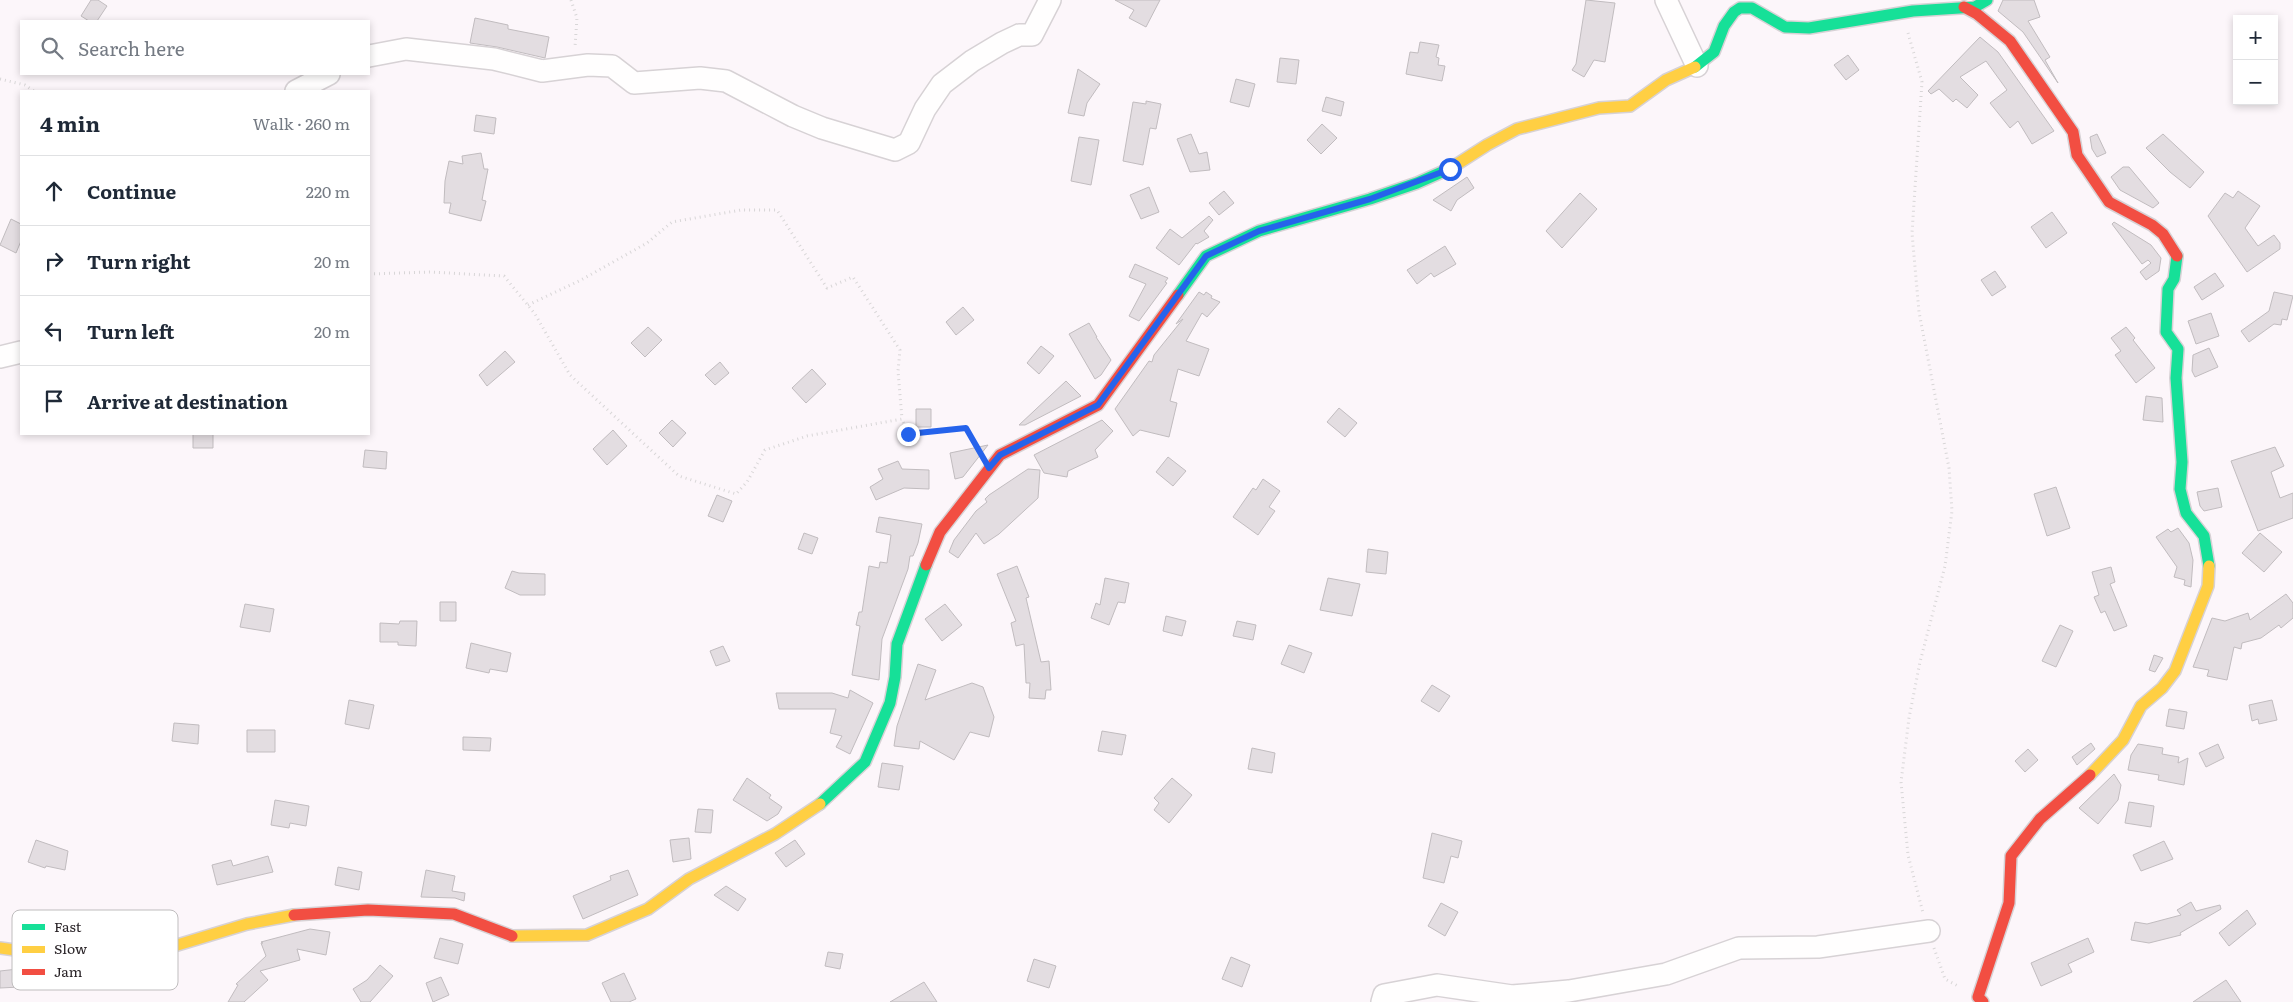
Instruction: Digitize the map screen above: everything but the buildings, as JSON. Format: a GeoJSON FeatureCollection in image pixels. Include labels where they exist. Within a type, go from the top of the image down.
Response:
{"type":"FeatureCollection","features":[{"type":"Feature","properties":{"kind":"street"},"geometry":{"type":"LineString","coordinates":[[370,56],[406,48],[494,59],[542,71],[588,65],[612,66],[634,83],[700,78],[726,81],[792,116],[822,128],[895,150],[909,143],[925,109],[942,84],[972,61],[1002,43],[1019,35],[1032,36],[1050,0]]}},
{"type":"Feature","properties":{"kind":"street"},"geometry":{"type":"LineString","coordinates":[[1666,0],[1697,66]]}},
{"type":"Feature","properties":{"kind":"street"},"geometry":{"type":"LineString","coordinates":[[178,944],[247,924],[305,913],[368,910],[411,910],[454,914],[508,936],[587,935],[648,908],[688,879],[775,834],[814,810],[865,762],[890,703],[895,677],[897,644],[915,592],[940,532],[1000,455],[1098,405],[1206,256],[1259,231],[1370,199],[1417,183],[1450,169],[1487,145],[1518,129],[1599,108],[1630,106],[1666,80],[1697,66],[1714,52],[1724,26],[1734,12],[1740,8],[1752,8],[1774,22],[1795,28],[1836,25],[1902,13],[1975,7],[1987,0]]}},
{"type":"Feature","properties":{"kind":"street"},"geometry":{"type":"LineString","coordinates":[[1964,7],[1977,14],[2010,41],[2073,132],[2077,155],[2108,202],[2163,234],[2177,254],[2174,279],[2168,289],[2166,332],[2178,350],[2176,378],[2182,462],[2180,489],[2186,513],[2204,536],[2209,559],[2208,586],[2175,671],[2162,688],[2141,706],[2123,740],[2105,761],[2040,818],[2010,856],[2009,903],[1981,1000]]}},
{"type":"Feature","properties":{"kind":"street"},"geometry":{"type":"LineString","coordinates":[[298,90],[327,75]]}},
{"type":"Feature","properties":{"kind":"street"},"geometry":{"type":"LineString","coordinates":[[0,357],[20,352]]}},
{"type":"Feature","properties":{"kind":"street"},"geometry":{"type":"LineString","coordinates":[[1382,1002],[1384,996],[1438,985],[1512,996],[1570,991],[1666,974],[1739,948],[1818,947],[1928,931]]}},
{"type":"Feature","properties":{"kind":"path"},"geometry":{"type":"LineString","coordinates":[[571,0],[578,18],[573,68]]}},
{"type":"Feature","properties":{"kind":"path"},"geometry":{"type":"LineString","coordinates":[[1902,13],[1922,82],[1912,232],[1919,312],[1950,468],[1952,511],[1945,566],[1920,662],[1909,718],[1901,782],[1908,855],[1928,931],[1945,979],[1981,1000]]}},
{"type":"Feature","properties":{"kind":"path"},"geometry":{"type":"LineString","coordinates":[[0,79],[25,85],[32,90]]}},
{"type":"Feature","properties":{"kind":"path"},"geometry":{"type":"LineString","coordinates":[[528,305],[581,280],[647,243],[672,222],[741,210],[778,210],[827,288],[854,277],[900,350],[898,371],[902,418],[908,434],[966,428],[989,468]]}},
{"type":"Feature","properties":{"kind":"path"},"geometry":{"type":"LineString","coordinates":[[370,274],[429,272],[504,276],[528,305],[570,375],[679,476],[736,494],[747,482],[765,450],[807,436],[902,418]]}},
{"type":"Feature","properties":{"kind":"traffic: fast"},"geometry":{"type":"LineString","coordinates":[[1695,67],[1714,52],[1724,26],[1734,12],[1740,8],[1752,8],[1785,27],[1809,28],[1913,11],[1975,7],[1987,0]]}},
{"type":"Feature","properties":{"kind":"traffic: fast"},"geometry":{"type":"LineString","coordinates":[[1178,295],[1206,256],[1259,231],[1370,199],[1417,183],[1451,168]]}},
{"type":"Feature","properties":{"kind":"traffic: fast"},"geometry":{"type":"LineString","coordinates":[[2177,256],[2174,279],[2168,289],[2166,332],[2178,349],[2176,378],[2182,462],[2180,489],[2186,513],[2204,536],[2209,566]]}},
{"type":"Feature","properties":{"kind":"traffic: fast"},"geometry":{"type":"LineString","coordinates":[[820,804],[865,762],[890,703],[895,677],[897,644],[926,565]]}},
{"type":"Feature","properties":{"kind":"traffic: slow"},"geometry":{"type":"LineString","coordinates":[[1451,168],[1517,129],[1599,108],[1630,106],[1666,80],[1695,67]]}},
{"type":"Feature","properties":{"kind":"traffic: slow"},"geometry":{"type":"LineString","coordinates":[[2090,775],[2123,740],[2141,706],[2162,688],[2175,671],[2208,586],[2209,566]]}},
{"type":"Feature","properties":{"kind":"traffic: slow"},"geometry":{"type":"LineString","coordinates":[[512,936],[587,935],[648,909],[689,879],[775,834],[820,804]]}},
{"type":"Feature","properties":{"kind":"traffic: slow"},"geometry":{"type":"LineString","coordinates":[[178,945],[247,924],[294,915]]}},
{"type":"Feature","properties":{"kind":"traffic: slow"},"geometry":{"type":"LineString","coordinates":[[0,948],[12,950]]}},
{"type":"Feature","properties":{"kind":"traffic: jam"},"geometry":{"type":"LineString","coordinates":[[1964,7],[1977,14],[2010,41],[2073,132],[2077,155],[2109,202],[2152,225],[2163,234],[2177,256]]}},
{"type":"Feature","properties":{"kind":"traffic: jam"},"geometry":{"type":"LineString","coordinates":[[926,565],[940,532],[1000,455],[1098,405],[1178,295]]}},
{"type":"Feature","properties":{"kind":"traffic: jam"},"geometry":{"type":"LineString","coordinates":[[1983,1002],[1978,997],[2009,903],[2011,856],[2040,819],[2090,775]]}},
{"type":"Feature","properties":{"kind":"traffic: jam"},"geometry":{"type":"LineString","coordinates":[[294,915],[368,910],[454,914],[512,936]]}},
{"type":"Feature","properties":{"kind":"route"},"geometry":{"type":"LineString","coordinates":[[908,434],[966,428],[989,468],[1000,455],[1098,405],[1206,256],[1259,231],[1370,199],[1417,183],[1450,169]]}}]}
